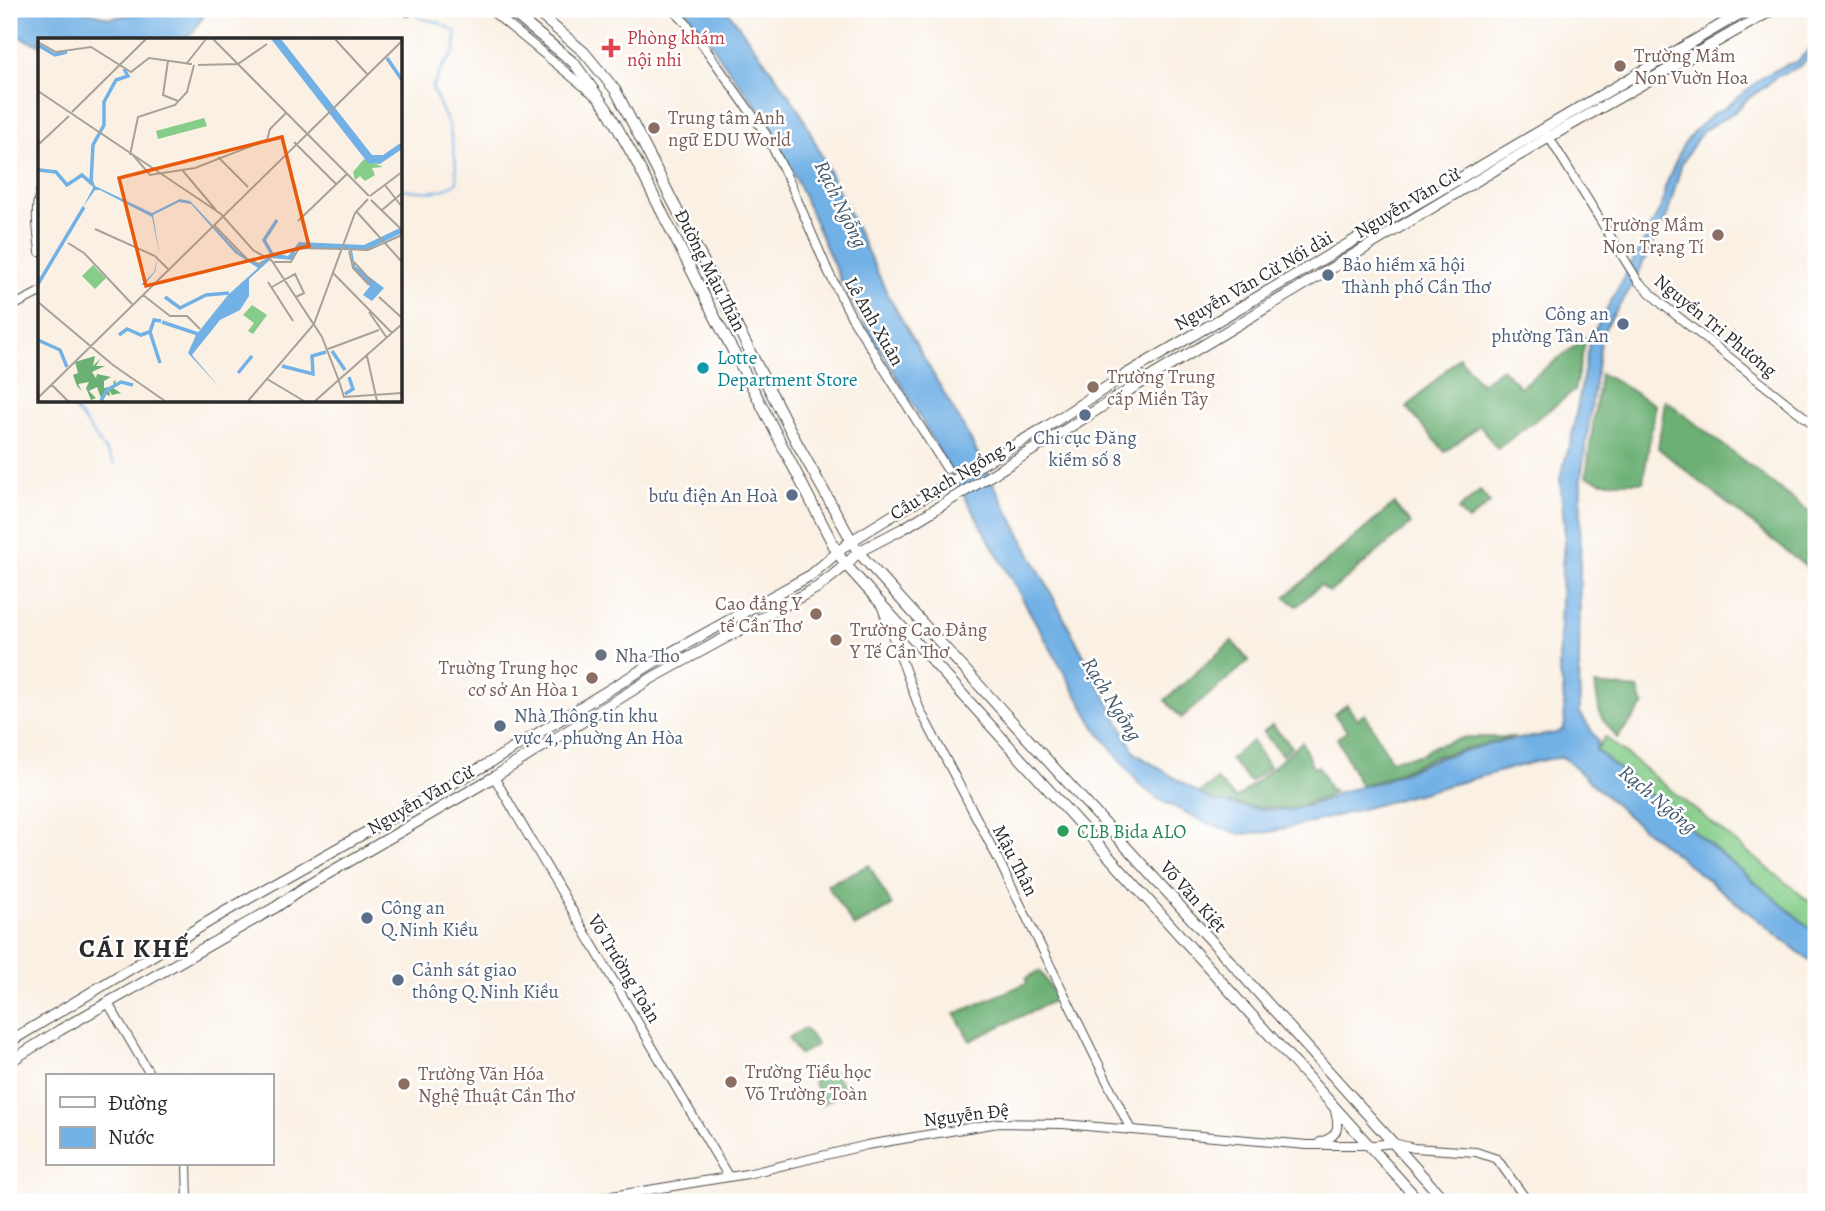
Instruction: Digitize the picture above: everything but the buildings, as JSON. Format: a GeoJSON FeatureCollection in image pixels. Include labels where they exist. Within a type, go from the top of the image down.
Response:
{"type":"FeatureCollection","features":[{"type":"Feature","properties":{"kind":"main road","name":"Đường Mậu Thân"},"geometry":{"type":"LineString","coordinates":[[508,9],[574,64],[601,101],[636,161],[704,297],[846,565]]}},
{"type":"Feature","properties":{"kind":"main road","name":"Đường Mậu Thân"},"geometry":{"type":"LineString","coordinates":[[533,9],[584,52],[616,91],[797,443],[851,541]]}},
{"type":"Feature","properties":{"kind":"main road","name":"Nguyễn Văn Cừ Nối dài"},"geometry":{"type":"LineString","coordinates":[[1048,426],[1125,375],[1547,133],[1748,9]]}},
{"type":"Feature","properties":{"kind":"main road","name":"Nguyễn Văn Cừ"},"geometry":{"type":"LineString","coordinates":[[1062,432],[1547,133],[1774,9]]}},
{"type":"Feature","properties":{"kind":"main road"},"geometry":{"type":"LineString","coordinates":[[1254,299],[1261,310]]}},
{"type":"Feature","properties":{"kind":"main road"},"geometry":{"type":"LineString","coordinates":[[748,379],[761,372]]}},
{"type":"Feature","properties":{"kind":"main road","name":"Cầu Rạch Ngổng 2"},"geometry":{"type":"LineString","coordinates":[[837,552],[895,514],[1048,426]]}},
{"type":"Feature","properties":{"kind":"main road","name":"Cầu Rạch Ngổng 2"},"geometry":{"type":"LineString","coordinates":[[846,565],[858,552],[904,528],[1062,432]]}},
{"type":"Feature","properties":{"kind":"main road","name":"Võ Văn Kiệt"},"geometry":{"type":"LineString","coordinates":[[851,541],[858,552],[1446,1202]]}},
{"type":"Feature","properties":{"kind":"main road","name":"Nguyễn Văn Cừ"},"geometry":{"type":"LineString","coordinates":[[9,1042],[228,910],[486,764],[661,658],[811,575],[837,552]]}},
{"type":"Feature","properties":{"kind":"main road","name":"Nguyễn Văn Cừ"},"geometry":{"type":"LineString","coordinates":[[9,1062],[494,777],[652,678],[818,587],[846,565]]}},
{"type":"Feature","properties":{"kind":"main road","name":"Võ Văn Kiệt"},"geometry":{"type":"LineString","coordinates":[[846,565],[1420,1202]]}},
{"type":"Feature","properties":{"kind":"main road"},"geometry":{"type":"LineString","coordinates":[[486,764],[494,777]]}},
{"type":"Feature","properties":{"kind":"street"},"geometry":{"type":"LineString","coordinates":[[489,9],[601,101]]}},
{"type":"Feature","properties":{"kind":"street","name":"Lê Anh Xuân"},"geometry":{"type":"LineString","coordinates":[[672,9],[702,44],[766,134],[851,317],[947,469]]}},
{"type":"Feature","properties":{"kind":"street","name":"Nguyển Tri Phương"},"geometry":{"type":"LineString","coordinates":[[1547,133],[1638,281],[1662,304],[1816,426]]}},
{"type":"Feature","properties":{"kind":"street"},"geometry":{"type":"LineString","coordinates":[[9,309],[38,293]]}},
{"type":"Feature","properties":{"kind":"street","name":"Mậu Thân"},"geometry":{"type":"LineString","coordinates":[[880,602],[920,710],[997,857],[1131,1130]]}},
{"type":"Feature","properties":{"kind":"street","name":"Võ Trường Toản"},"geometry":{"type":"LineString","coordinates":[[494,777],[728,1176]]}},
{"type":"Feature","properties":{"kind":"street"},"geometry":{"type":"LineString","coordinates":[[108,1003],[150,1074]]}},
{"type":"Feature","properties":{"kind":"street"},"geometry":{"type":"LineString","coordinates":[[1307,1145],[1332,1138],[1337,1132],[1338,1121],[1334,1107]]}},
{"type":"Feature","properties":{"kind":"street","name":"Nguyễn Đệ"},"geometry":{"type":"LineString","coordinates":[[575,1202],[747,1174],[867,1145],[998,1123],[1063,1124],[1307,1145],[1393,1143],[1414,1148],[1476,1152],[1497,1159],[1528,1202]]}},
{"type":"Feature","properties":{"kind":"street"},"geometry":{"type":"LineString","coordinates":[[187,1166],[188,1202]]}},
{"type":"Feature","properties":{"kind":"green space"},"geometry":{"type":"Polygon","coordinates":[[[1586,338],[1574,391],[1497,449],[1480,425],[1445,452],[1407,408],[1459,357],[1481,384],[1502,368],[1520,387],[1586,338]]]}},
{"type":"Feature","properties":{"kind":"green space"},"geometry":{"type":"Polygon","coordinates":[[[1600,374],[1655,405],[1643,482],[1603,482],[1586,476],[1600,374]]]}},
{"type":"Feature","properties":{"kind":"green space"},"geometry":{"type":"Polygon","coordinates":[[[1665,400],[1816,517],[1816,575],[1658,448],[1665,400]]]}},
{"type":"Feature","properties":{"kind":"green space"},"geometry":{"type":"Polygon","coordinates":[[[1480,491],[1490,503],[1468,521],[1458,510],[1480,491]]]}},
{"type":"Feature","properties":{"kind":"green space"},"geometry":{"type":"Polygon","coordinates":[[[1394,504],[1411,524],[1330,592],[1320,585],[1297,606],[1285,597],[1394,504]]]}},
{"type":"Feature","properties":{"kind":"green space"},"geometry":{"type":"Polygon","coordinates":[[[1232,641],[1249,661],[1181,718],[1165,700],[1232,641]]]}},
{"type":"Feature","properties":{"kind":"green space"},"geometry":{"type":"Polygon","coordinates":[[[1595,685],[1638,689],[1644,705],[1617,738],[1602,718],[1595,685]]]}},
{"type":"Feature","properties":{"kind":"green space"},"geometry":{"type":"Polygon","coordinates":[[[1347,705],[1357,719],[1365,714],[1391,760],[1423,754],[1431,747],[1466,737],[1515,737],[1433,757],[1382,780],[1360,785],[1337,738],[1347,731],[1334,714],[1347,705]]]}},
{"type":"Feature","properties":{"kind":"green space"},"geometry":{"type":"Polygon","coordinates":[[[1272,725],[1292,747],[1282,755],[1263,732],[1272,725]]]}},
{"type":"Feature","properties":{"kind":"green space"},"geometry":{"type":"Polygon","coordinates":[[[1605,737],[1816,907],[1816,933],[1596,750],[1605,737]]]}},
{"type":"Feature","properties":{"kind":"green space"},"geometry":{"type":"Polygon","coordinates":[[[1252,741],[1269,767],[1250,782],[1230,759],[1252,741]]]}},
{"type":"Feature","properties":{"kind":"green space"},"geometry":{"type":"Polygon","coordinates":[[[1302,742],[1313,768],[1318,766],[1331,791],[1336,790],[1322,799],[1291,809],[1213,801],[1200,793],[1217,780],[1236,799],[1302,742]]]}},
{"type":"Feature","properties":{"kind":"green space"},"geometry":{"type":"Polygon","coordinates":[[[869,865],[892,906],[854,927],[827,885],[869,865]]]}},
{"type":"Feature","properties":{"kind":"green space"},"geometry":{"type":"Polygon","coordinates":[[[1040,971],[1057,999],[970,1041],[955,1014],[1027,983],[1026,978],[1040,971]]]}},
{"type":"Feature","properties":{"kind":"green space"},"geometry":{"type":"Polygon","coordinates":[[[805,1028],[817,1045],[799,1055],[788,1038],[805,1028]]]}},
{"type":"Feature","properties":{"kind":"green space"},"geometry":{"type":"Polygon","coordinates":[[[833,1071],[847,1091],[822,1104],[813,1080],[833,1071]]]}},
{"type":"Feature","properties":{"kind":"water"},"geometry":{"type":"Polygon","coordinates":[[[9,9],[81,9],[109,18],[134,14],[144,9],[208,9],[192,33],[184,38],[38,38],[38,44],[9,33],[9,9]]]}},
{"type":"Feature","properties":{"kind":"water","name":"Rạch Ngỗng"},"geometry":{"type":"Polygon","coordinates":[[[682,9],[726,9],[802,115],[889,297],[969,437],[1135,753],[1213,802],[1260,809],[1291,810],[1323,801],[1340,792],[1383,781],[1435,759],[1493,743],[1562,730],[1565,724],[1559,670],[1565,535],[1560,478],[1572,436],[1590,339],[1649,232],[1663,202],[1665,187],[1682,147],[1695,130],[1714,113],[1722,110],[1764,76],[1797,62],[1816,41],[1816,48],[1801,66],[1777,76],[1736,111],[1703,131],[1697,139],[1682,163],[1667,216],[1628,292],[1602,333],[1581,478],[1579,669],[1580,713],[1598,741],[1596,750],[1816,933],[1816,966],[1630,818],[1563,757],[1538,761],[1325,819],[1269,832],[1240,834],[1207,823],[1158,799],[1140,785],[1096,729],[898,379],[856,310],[771,129],[704,32],[682,9]]]}},
{"type":"Feature","properties":{"kind":"waterway"},"geometry":{"type":"LineString","coordinates":[[402,189],[437,191],[457,182],[449,126],[432,88],[443,66],[455,52],[456,32],[415,14]]}},
{"type":"Feature","properties":{"kind":"waterway"},"geometry":{"type":"LineString","coordinates":[[68,402],[115,464]]}},
{"type":"Feature","properties":{"kind":"place","name":"Phòng khám nội nhi"},"geometry":{"type":"Point","coordinates":[611,48]}},
{"type":"Feature","properties":{"kind":"place","name":"Trường Mầm Non Vuờn Hoa"},"geometry":{"type":"Point","coordinates":[1620,66]}},
{"type":"Feature","properties":{"kind":"place","name":"Trung tâm Anh ngữ EDU World"},"geometry":{"type":"Point","coordinates":[654,128]}},
{"type":"Feature","properties":{"kind":"place","name":"Trường Mầm Non Trạng Tí"},"geometry":{"type":"Point","coordinates":[1718,235]}},
{"type":"Feature","properties":{"kind":"place","name":"Bảo hiểm xã hội Thành phố Cần Thơ"},"geometry":{"type":"Point","coordinates":[1328,275]}},
{"type":"Feature","properties":{"kind":"place","name":"Công an phường Tân An"},"geometry":{"type":"Point","coordinates":[1623,324]}},
{"type":"Feature","properties":{"kind":"place","name":"Lotte Department Store"},"geometry":{"type":"Point","coordinates":[703,368]}},
{"type":"Feature","properties":{"kind":"place","name":"Trường Trung cấp Miền Tây"},"geometry":{"type":"Point","coordinates":[1093,387]}},
{"type":"Feature","properties":{"kind":"place","name":"Chi cục Đăng kiểm số 8"},"geometry":{"type":"Point","coordinates":[1085,415]}},
{"type":"Feature","properties":{"kind":"place","name":"bưu điện An Hoà"},"geometry":{"type":"Point","coordinates":[792,495]}},
{"type":"Feature","properties":{"kind":"place","name":"Cao đẳng Y tế Cần Thơ"},"geometry":{"type":"Point","coordinates":[816,614]}},
{"type":"Feature","properties":{"kind":"place","name":"Trường Cao Đẳng Y Tế Cần Thơ"},"geometry":{"type":"Point","coordinates":[836,640]}},
{"type":"Feature","properties":{"kind":"place","name":"Nha Tho"},"geometry":{"type":"Point","coordinates":[601,655]}},
{"type":"Feature","properties":{"kind":"place","name":"Truờng Trung học cơ sở An Hòa 1"},"geometry":{"type":"Point","coordinates":[592,678]}},
{"type":"Feature","properties":{"kind":"place","name":"Nhà Thông tin khu vực 4, phuờng An Hòa"},"geometry":{"type":"Point","coordinates":[500,726]}},
{"type":"Feature","properties":{"kind":"place","name":"CLB Bida ALO"},"geometry":{"type":"Point","coordinates":[1063,831]}},
{"type":"Feature","properties":{"kind":"place","name":"Công an Q.Ninh Kiều"},"geometry":{"type":"Point","coordinates":[367,918]}},
{"type":"Feature","properties":{"kind":"place","name":"Cảnh sát giao thông Q.Ninh Kiều"},"geometry":{"type":"Point","coordinates":[398,980]}},
{"type":"Feature","properties":{"kind":"place","name":"Trường Tiểu học Võ Trường Toàn"},"geometry":{"type":"Point","coordinates":[731,1082]}},
{"type":"Feature","properties":{"kind":"place","name":"Trường Văn Hóa Nghệ Thuật Cần Thơ"},"geometry":{"type":"Point","coordinates":[404,1084]}},
{"type":"Feature","properties":{"kind":"district","name":"CÁI KHẾ"},"geometry":{"type":"Point","coordinates":[135,948]}}]}
